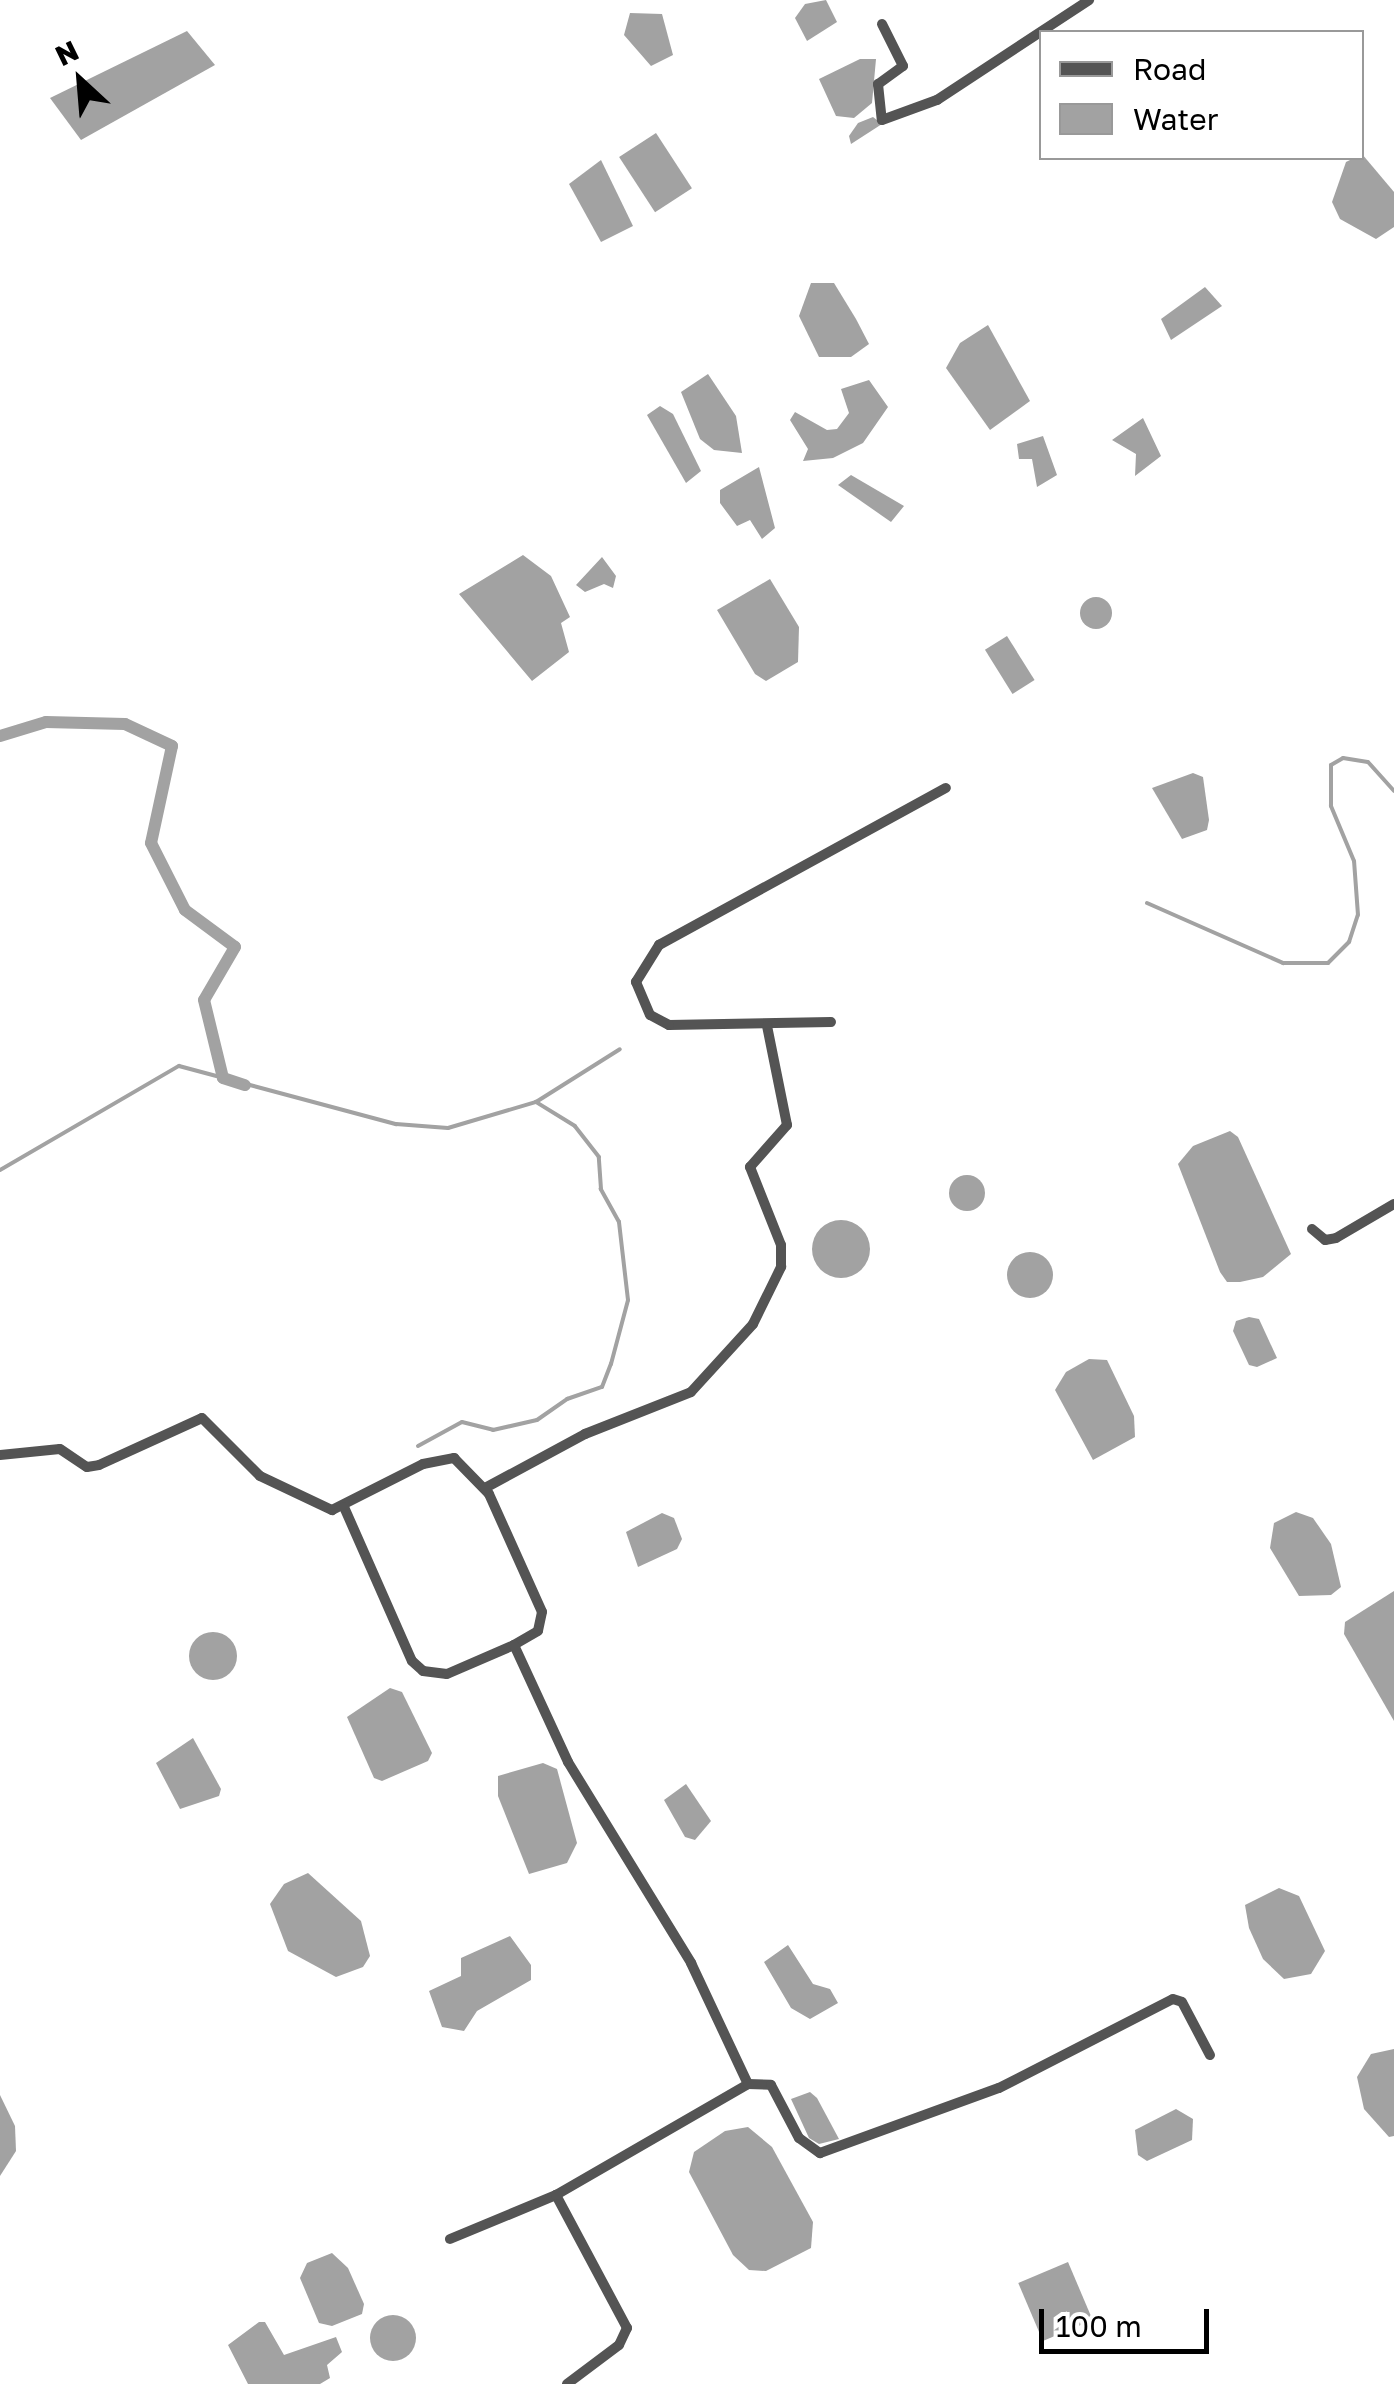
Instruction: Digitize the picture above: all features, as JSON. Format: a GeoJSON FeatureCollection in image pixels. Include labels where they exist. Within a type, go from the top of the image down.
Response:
{"type":"FeatureCollection","features":[{"type":"Feature","properties":{"kind":"street"},"geometry":{"type":"LineString","coordinates":[[1043,30],[1089,0]]}},
{"type":"Feature","properties":{"kind":"street"},"geometry":{"type":"LineString","coordinates":[[882,24],[903,66],[878,84],[882,120],[937,100],[1039,33]]}},
{"type":"Feature","properties":{"kind":"street"},"geometry":{"type":"LineString","coordinates":[[831,1022],[767,1026],[659,1022],[636,982],[644,960],[659,945],[946,788]]}},
{"type":"Feature","properties":{"kind":"street"},"geometry":{"type":"LineString","coordinates":[[485,1488],[586,1434],[691,1392],[753,1324],[780,1267],[781,1245],[750,1167],[787,1125],[767,1026]]}},
{"type":"Feature","properties":{"kind":"street"},"geometry":{"type":"LineString","coordinates":[[1312,1229],[1325,1240],[1336,1238],[1394,1204]]}},
{"type":"Feature","properties":{"kind":"street"},"geometry":{"type":"LineString","coordinates":[[0,1455],[60,1448],[87,1466],[98,1465],[202,1418],[260,1476],[322,1508],[344,1507],[423,1464],[454,1458],[485,1488],[544,1621],[514,1645],[446,1674],[423,1671],[412,1660],[344,1507]]}},
{"type":"Feature","properties":{"kind":"street"},"geometry":{"type":"LineString","coordinates":[[514,1645],[568,1762],[691,1963],[748,2084]]}},
{"type":"Feature","properties":{"kind":"street"},"geometry":{"type":"LineString","coordinates":[[450,2239],[556,2194],[748,2084],[771,2085],[799,2138],[820,2153],[1000,2088],[1173,1999],[1182,2002],[1210,2055]]}},
{"type":"Feature","properties":{"kind":"street"},"geometry":{"type":"LineString","coordinates":[[556,2194],[627,2328],[619,2345],[567,2384]]}},
{"type":"Feature","properties":{"kind":"water"},"geometry":{"type":"Polygon","coordinates":[[[826,0],[837,22],[807,41],[795,18],[805,4],[826,0]]]}},
{"type":"Feature","properties":{"kind":"water"},"geometry":{"type":"Polygon","coordinates":[[[630,13],[662,14],[673,55],[651,66],[624,35],[630,13]]]}},
{"type":"Feature","properties":{"kind":"water"},"geometry":{"type":"Polygon","coordinates":[[[187,31],[215,65],[81,140],[50,98],[187,31]]]}},
{"type":"Feature","properties":{"kind":"water"},"geometry":{"type":"Polygon","coordinates":[[[860,59],[876,59],[872,103],[854,118],[836,116],[819,79],[860,59]]]}},
{"type":"Feature","properties":{"kind":"water"},"geometry":{"type":"Polygon","coordinates":[[[873,117],[882,124],[851,144],[849,136],[858,123],[873,117]]]}},
{"type":"Feature","properties":{"kind":"water"},"geometry":{"type":"Polygon","coordinates":[[[656,133],[692,188],[655,212],[619,157],[656,133]]]}},
{"type":"Feature","properties":{"kind":"water"},"geometry":{"type":"Polygon","coordinates":[[[1364,156],[1394,192],[1394,227],[1376,239],[1340,219],[1332,202],[1346,162],[1364,160],[1364,156]]]}},
{"type":"Feature","properties":{"kind":"water"},"geometry":{"type":"Polygon","coordinates":[[[601,160],[633,226],[601,242],[569,184],[601,160]]]}},
{"type":"Feature","properties":{"kind":"water"},"geometry":{"type":"Polygon","coordinates":[[[811,283],[834,283],[869,344],[851,357],[819,357],[799,316],[811,283]]]}},
{"type":"Feature","properties":{"kind":"water"},"geometry":{"type":"Polygon","coordinates":[[[1205,287],[1222,306],[1171,340],[1161,319],[1205,287]]]}},
{"type":"Feature","properties":{"kind":"water"},"geometry":{"type":"Polygon","coordinates":[[[988,325],[1030,401],[990,430],[946,368],[960,343],[988,325]]]}},
{"type":"Feature","properties":{"kind":"water"},"geometry":{"type":"Polygon","coordinates":[[[708,374],[736,416],[742,453],[714,450],[700,439],[681,392],[708,374]]]}},
{"type":"Feature","properties":{"kind":"water"},"geometry":{"type":"Polygon","coordinates":[[[869,380],[888,407],[863,443],[833,458],[803,461],[808,449],[790,420],[795,412],[827,430],[837,429],[849,413],[841,389],[869,380]]]}},
{"type":"Feature","properties":{"kind":"water"},"geometry":{"type":"Polygon","coordinates":[[[660,406],[673,414],[701,471],[686,483],[647,415],[660,406]]]}},
{"type":"Feature","properties":{"kind":"water"},"geometry":{"type":"Polygon","coordinates":[[[1143,418],[1161,456],[1135,476],[1136,454],[1112,440],[1143,418]]]}},
{"type":"Feature","properties":{"kind":"water"},"geometry":{"type":"Polygon","coordinates":[[[1043,436],[1057,475],[1037,487],[1032,459],[1019,459],[1017,444],[1043,436]]]}},
{"type":"Feature","properties":{"kind":"water"},"geometry":{"type":"Polygon","coordinates":[[[759,467],[775,528],[762,539],[750,520],[737,526],[720,503],[720,490],[759,467]]]}},
{"type":"Feature","properties":{"kind":"water"},"geometry":{"type":"Polygon","coordinates":[[[851,475],[904,506],[891,522],[838,485],[851,475]]]}},
{"type":"Feature","properties":{"kind":"water"},"geometry":{"type":"Polygon","coordinates":[[[523,555],[551,576],[570,617],[561,623],[569,652],[532,681],[459,594],[523,555]]]}},
{"type":"Feature","properties":{"kind":"water"},"geometry":{"type":"Polygon","coordinates":[[[602,557],[616,576],[613,588],[604,584],[585,592],[576,585],[602,557]]]}},
{"type":"Feature","properties":{"kind":"water"},"geometry":{"type":"Polygon","coordinates":[[[770,579],[799,627],[798,662],[766,681],[755,674],[717,610],[770,579]]]}},
{"type":"Feature","properties":{"kind":"water"},"geometry":{"type":"Polygon","coordinates":[[[1096,597],[1107,602],[1112,613],[1107,624],[1096,629],[1085,624],[1080,613],[1085,602],[1096,597]]]}},
{"type":"Feature","properties":{"kind":"water"},"geometry":{"type":"Polygon","coordinates":[[[1007,636],[1035,680],[1013,694],[985,650],[1007,636]]]}},
{"type":"Feature","properties":{"kind":"water"},"geometry":{"type":"Polygon","coordinates":[[[1193,773],[1203,777],[1209,820],[1207,830],[1182,839],[1152,788],[1193,773]]]}},
{"type":"Feature","properties":{"kind":"water"},"geometry":{"type":"Polygon","coordinates":[[[1230,1131],[1238,1137],[1291,1254],[1263,1277],[1240,1282],[1227,1282],[1220,1272],[1178,1164],[1193,1146],[1230,1131]]]}},
{"type":"Feature","properties":{"kind":"water"},"geometry":{"type":"Polygon","coordinates":[[[967,1175],[980,1180],[985,1193],[980,1206],[967,1211],[954,1206],[949,1193],[954,1180],[967,1175]]]}},
{"type":"Feature","properties":{"kind":"water"},"geometry":{"type":"Polygon","coordinates":[[[841,1220],[861,1229],[870,1249],[861,1269],[841,1278],[821,1269],[812,1249],[821,1229],[841,1220]]]}},
{"type":"Feature","properties":{"kind":"water"},"geometry":{"type":"Polygon","coordinates":[[[1030,1252],[1046,1259],[1053,1275],[1046,1291],[1030,1298],[1014,1291],[1007,1275],[1014,1259],[1030,1252]]]}},
{"type":"Feature","properties":{"kind":"water"},"geometry":{"type":"Polygon","coordinates":[[[1259,1319],[1277,1358],[1257,1367],[1249,1365],[1233,1331],[1236,1321],[1259,1319]]]}},
{"type":"Feature","properties":{"kind":"water"},"geometry":{"type":"Polygon","coordinates":[[[1089,1359],[1107,1360],[1134,1416],[1135,1437],[1093,1460],[1055,1390],[1066,1372],[1089,1359]]]}},
{"type":"Feature","properties":{"kind":"water"},"geometry":{"type":"Polygon","coordinates":[[[1296,1512],[1313,1518],[1331,1544],[1341,1587],[1331,1595],[1299,1596],[1270,1548],[1274,1523],[1296,1512]]]}},
{"type":"Feature","properties":{"kind":"water"},"geometry":{"type":"Polygon","coordinates":[[[662,1513],[674,1518],[682,1539],[677,1549],[638,1567],[626,1532],[662,1513]]]}},
{"type":"Feature","properties":{"kind":"water"},"geometry":{"type":"Polygon","coordinates":[[[1394,1591],[1394,1721],[1344,1634],[1345,1622],[1394,1591]]]}},
{"type":"Feature","properties":{"kind":"water"},"geometry":{"type":"Polygon","coordinates":[[[213,1632],[230,1639],[237,1656],[230,1673],[213,1680],[196,1673],[189,1656],[196,1639],[213,1632]]]}},
{"type":"Feature","properties":{"kind":"water"},"geometry":{"type":"Polygon","coordinates":[[[390,1688],[402,1692],[432,1753],[428,1761],[382,1781],[374,1778],[347,1717],[390,1688]]]}},
{"type":"Feature","properties":{"kind":"water"},"geometry":{"type":"Polygon","coordinates":[[[193,1738],[221,1789],[219,1796],[180,1809],[156,1763],[193,1738]]]}},
{"type":"Feature","properties":{"kind":"water"},"geometry":{"type":"Polygon","coordinates":[[[543,1763],[557,1769],[577,1843],[567,1863],[529,1874],[498,1796],[498,1776],[543,1763]]]}},
{"type":"Feature","properties":{"kind":"water"},"geometry":{"type":"Polygon","coordinates":[[[686,1784],[711,1821],[695,1840],[685,1837],[664,1800],[686,1784]]]}},
{"type":"Feature","properties":{"kind":"water"},"geometry":{"type":"Polygon","coordinates":[[[308,1873],[361,1921],[370,1956],[363,1967],[336,1977],[288,1951],[270,1904],[284,1884],[308,1873]]]}},
{"type":"Feature","properties":{"kind":"water"},"geometry":{"type":"Polygon","coordinates":[[[1279,1888],[1299,1896],[1325,1951],[1311,1974],[1284,1979],[1263,1959],[1249,1928],[1245,1905],[1279,1888]]]}},
{"type":"Feature","properties":{"kind":"water"},"geometry":{"type":"Polygon","coordinates":[[[510,1936],[531,1965],[531,1980],[477,2011],[464,2031],[442,2027],[429,1991],[461,1976],[461,1958],[510,1936]]]}},
{"type":"Feature","properties":{"kind":"water"},"geometry":{"type":"Polygon","coordinates":[[[788,1945],[813,1984],[830,1989],[838,2003],[810,2019],[791,2008],[764,1962],[788,1945]]]}},
{"type":"Feature","properties":{"kind":"water"},"geometry":{"type":"Polygon","coordinates":[[[1394,2049],[1394,2136],[1389,2137],[1364,2109],[1357,2077],[1371,2054],[1394,2049]]]}},
{"type":"Feature","properties":{"kind":"water"},"geometry":{"type":"Polygon","coordinates":[[[810,2092],[839,2139],[819,2144],[809,2138],[791,2099],[810,2092]]]}},
{"type":"Feature","properties":{"kind":"water"},"geometry":{"type":"Polygon","coordinates":[[[0,2095],[15,2126],[16,2151],[0,2176],[0,2095]]]}},
{"type":"Feature","properties":{"kind":"water"},"geometry":{"type":"Polygon","coordinates":[[[1176,2109],[1193,2119],[1192,2140],[1147,2161],[1138,2155],[1135,2130],[1176,2109]]]}},
{"type":"Feature","properties":{"kind":"water"},"geometry":{"type":"Polygon","coordinates":[[[748,2127],[772,2147],[813,2222],[811,2248],[766,2271],[749,2270],[733,2255],[689,2172],[694,2152],[725,2131],[748,2127]]]}},
{"type":"Feature","properties":{"kind":"water"},"geometry":{"type":"Polygon","coordinates":[[[332,2253],[348,2268],[364,2304],[362,2314],[332,2326],[319,2323],[300,2278],[307,2263],[332,2253]]]}},
{"type":"Feature","properties":{"kind":"water"},"geometry":{"type":"Polygon","coordinates":[[[1068,2262],[1093,2320],[1043,2341],[1018,2283],[1068,2262]]]}},
{"type":"Feature","properties":{"kind":"water"},"geometry":{"type":"Polygon","coordinates":[[[393,2315],[409,2322],[416,2338],[409,2354],[393,2361],[377,2354],[370,2338],[377,2322],[393,2315]]]}},
{"type":"Feature","properties":{"kind":"water"},"geometry":{"type":"Polygon","coordinates":[[[259,2322],[265,2322],[284,2355],[336,2337],[342,2352],[327,2365],[330,2378],[320,2384],[248,2384],[228,2345],[259,2322]]]}},
{"type":"Feature","properties":{"kind":"waterway"},"geometry":{"type":"LineString","coordinates":[[0,736],[46,722],[125,724],[172,746],[151,843],[185,910],[235,947],[204,1000],[223,1078],[245,1085]]}},
{"type":"Feature","properties":{"kind":"waterway"},"geometry":{"type":"LineString","coordinates":[[1147,903],[1283,963],[1328,963],[1349,942],[1358,915],[1354,861],[1331,806],[1331,765],[1343,758],[1368,762],[1394,791]]}},
{"type":"Feature","properties":{"kind":"waterway"},"geometry":{"type":"LineString","coordinates":[[0,1170],[179,1066],[396,1124],[448,1128],[536,1102],[620,1049]]}},
{"type":"Feature","properties":{"kind":"waterway"},"geometry":{"type":"LineString","coordinates":[[418,1446],[462,1422],[493,1430],[537,1420],[567,1399],[602,1387],[611,1364],[628,1300],[619,1222],[601,1189],[599,1157],[575,1126],[536,1102]]}}]}
